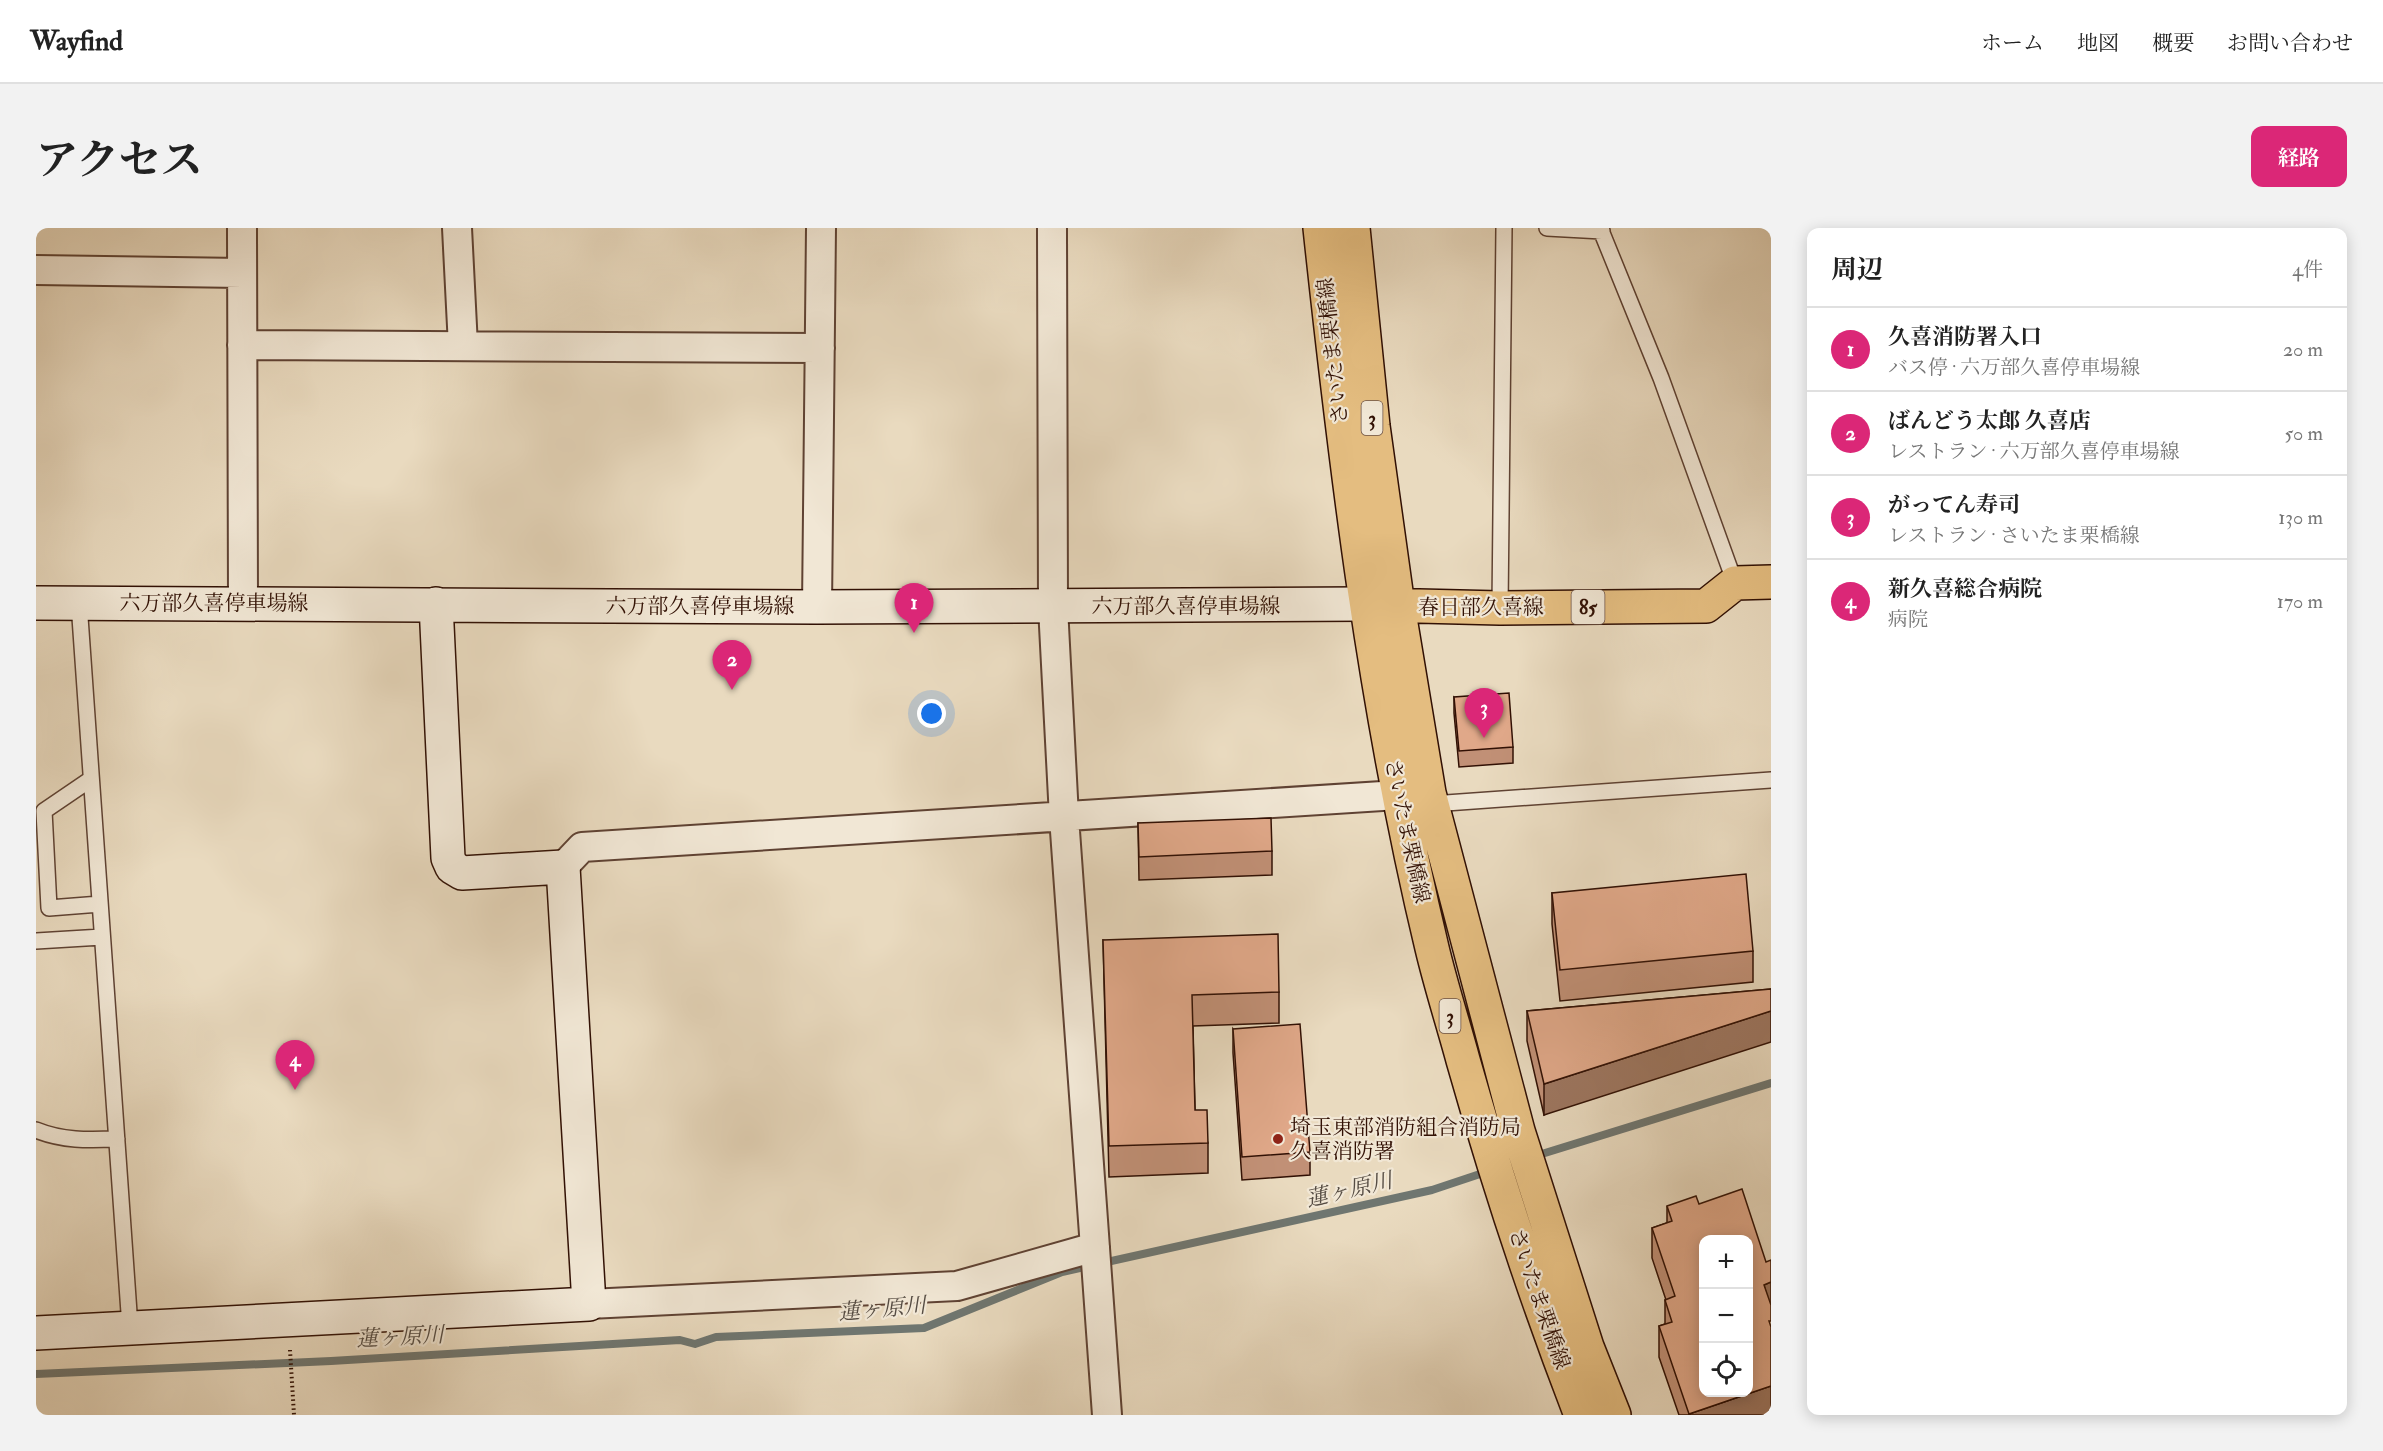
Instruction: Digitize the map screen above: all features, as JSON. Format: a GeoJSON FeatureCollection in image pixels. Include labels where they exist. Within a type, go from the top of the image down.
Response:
{"type":"FeatureCollection","features":[{"type":"Feature","properties":{"kind":"main road","name":"さいたま栗橋線"},"geometry":{"type":"LineString","coordinates":[[1320,228],[1341,427],[1365,604],[1398,795],[1432,951],[1485,1138],[1516,1236],[1581,1415]]}},
{"type":"Feature","properties":{"kind":"main road","name":"さいたま栗橋線"},"geometry":{"type":"LineString","coordinates":[[1353,228],[1373,426],[1398,606],[1432,804],[1518,1131],[1587,1347],[1614,1415]]}},
{"type":"Feature","properties":{"kind":"main road"},"geometry":{"type":"LineString","coordinates":[[1736,584],[1771,582]]}},
{"type":"Feature","properties":{"kind":"main road","name":"春日部久喜線"},"geometry":{"type":"LineString","coordinates":[[1365,604],[1500,608],[1706,606],[1736,584]]}},
{"type":"Feature","properties":{"kind":"street"},"geometry":{"type":"LineString","coordinates":[[242,228],[243,603]]}},
{"type":"Feature","properties":{"kind":"street"},"geometry":{"type":"LineString","coordinates":[[457,228],[463,346]]}},
{"type":"Feature","properties":{"kind":"street"},"geometry":{"type":"LineString","coordinates":[[817,607],[821,228]]}},
{"type":"Feature","properties":{"kind":"street"},"geometry":{"type":"LineString","coordinates":[[1052,228],[1053,607],[1064,817],[1107,1415]]}},
{"type":"Feature","properties":{"kind":"street"},"geometry":{"type":"LineString","coordinates":[[36,270],[242,273]]}},
{"type":"Feature","properties":{"kind":"street"},"geometry":{"type":"LineString","coordinates":[[242,345],[820,348]]}},
{"type":"Feature","properties":{"kind":"street","name":"六万部久喜停車場線"},"geometry":{"type":"LineString","coordinates":[[36,603],[817,607],[1365,604]]}},
{"type":"Feature","properties":{"kind":"street"},"geometry":{"type":"LineString","coordinates":[[436,604],[448,858],[452,867],[462,873],[563,867],[582,847],[1398,795]]}},
{"type":"Feature","properties":{"kind":"street"},"geometry":{"type":"LineString","coordinates":[[563,867],[589,1304]]}},
{"type":"Feature","properties":{"kind":"street"},"geometry":{"type":"LineString","coordinates":[[36,1333],[957,1287],[1095,1248]]}},
{"type":"Feature","properties":{"kind":"lane"},"geometry":{"type":"LineString","coordinates":[[1500,608],[1504,228]]}},
{"type":"Feature","properties":{"kind":"lane"},"geometry":{"type":"LineString","coordinates":[[1547,228],[1601,230],[1661,378],[1736,584]]}},
{"type":"Feature","properties":{"kind":"lane"},"geometry":{"type":"LineString","coordinates":[[79,603],[130,1327]]}},
{"type":"Feature","properties":{"kind":"lane"},"geometry":{"type":"LineString","coordinates":[[92,779],[44,811],[49,908],[100,904]]}},
{"type":"Feature","properties":{"kind":"lane"},"geometry":{"type":"LineString","coordinates":[[1432,804],[1771,780]]}},
{"type":"Feature","properties":{"kind":"lane"},"geometry":{"type":"LineString","coordinates":[[36,941],[102,937]]}},
{"type":"Feature","properties":{"kind":"lane"},"geometry":{"type":"LineString","coordinates":[[36,1130],[54,1138],[75,1141],[117,1139]]}},
{"type":"Feature","properties":{"kind":"path"},"geometry":{"type":"LineString","coordinates":[[288,1319],[294,1415]]}},
{"type":"Feature","properties":{"kind":"building"},"geometry":{"type":"Polygon","coordinates":[[[1509,693],[1513,747],[1459,751],[1454,697],[1509,693]]]}},
{"type":"Feature","properties":{"kind":"building"},"geometry":{"type":"Polygon","coordinates":[[[1271,818],[1272,851],[1139,857],[1138,823],[1271,818]]]}},
{"type":"Feature","properties":{"kind":"building"},"geometry":{"type":"Polygon","coordinates":[[[1746,874],[1753,951],[1560,970],[1552,893],[1746,874]]]}},
{"type":"Feature","properties":{"kind":"building"},"geometry":{"type":"Polygon","coordinates":[[[1278,934],[1279,992],[1192,995],[1195,1110],[1207,1110],[1208,1143],[1109,1146],[1103,940],[1278,934]]]}},
{"type":"Feature","properties":{"kind":"building"},"geometry":{"type":"Polygon","coordinates":[[[1771,989],[1771,1011],[1544,1084],[1527,1011],[1771,989]]]}},
{"type":"Feature","properties":{"kind":"building"},"geometry":{"type":"Polygon","coordinates":[[[1300,1024],[1310,1152],[1242,1157],[1233,1029],[1300,1024]]]}},
{"type":"Feature","properties":{"kind":"building"},"geometry":{"type":"Polygon","coordinates":[[[1742,1189],[1766,1262],[1771,1260],[1771,1282],[1764,1285],[1771,1305],[1771,1321],[1769,1321],[1771,1327],[1771,1386],[1753,1392],[1753,1235],[1699,1235],[1699,1397],[1739,1397],[1689,1414],[1659,1326],[1672,1322],[1665,1300],[1675,1296],[1652,1228],[1672,1221],[1667,1206],[1696,1196],[1699,1204],[1742,1189]]]}},
{"type":"Feature","properties":{"kind":"waterway","name":"蓮ヶ原川"},"geometry":{"type":"LineString","coordinates":[[1532,1157],[1771,1083]]}},
{"type":"Feature","properties":{"kind":"waterway","name":"蓮ヶ原川"},"geometry":{"type":"LineString","coordinates":[[36,1374],[331,1361],[680,1340],[695,1344],[716,1337],[924,1328],[1062,1272],[1432,1190],[1489,1171]]}},
{"type":"Feature","properties":{"kind":"place","name":"久喜消防署入口"},"geometry":{"type":"Point","coordinates":[914,633]}},
{"type":"Feature","properties":{"kind":"place","name":"ばんどう太郎 久喜店"},"geometry":{"type":"Point","coordinates":[732,690]}},
{"type":"Feature","properties":{"kind":"place","name":"がってん寿司"},"geometry":{"type":"Point","coordinates":[1484,738]}},
{"type":"Feature","properties":{"kind":"place","name":"新久喜総合病院"},"geometry":{"type":"Point","coordinates":[295,1090]}},
{"type":"Feature","properties":{"kind":"place","name":"埼玉東部消防組合消防局 久喜消防署"},"geometry":{"type":"Point","coordinates":[1278,1139]}}]}
